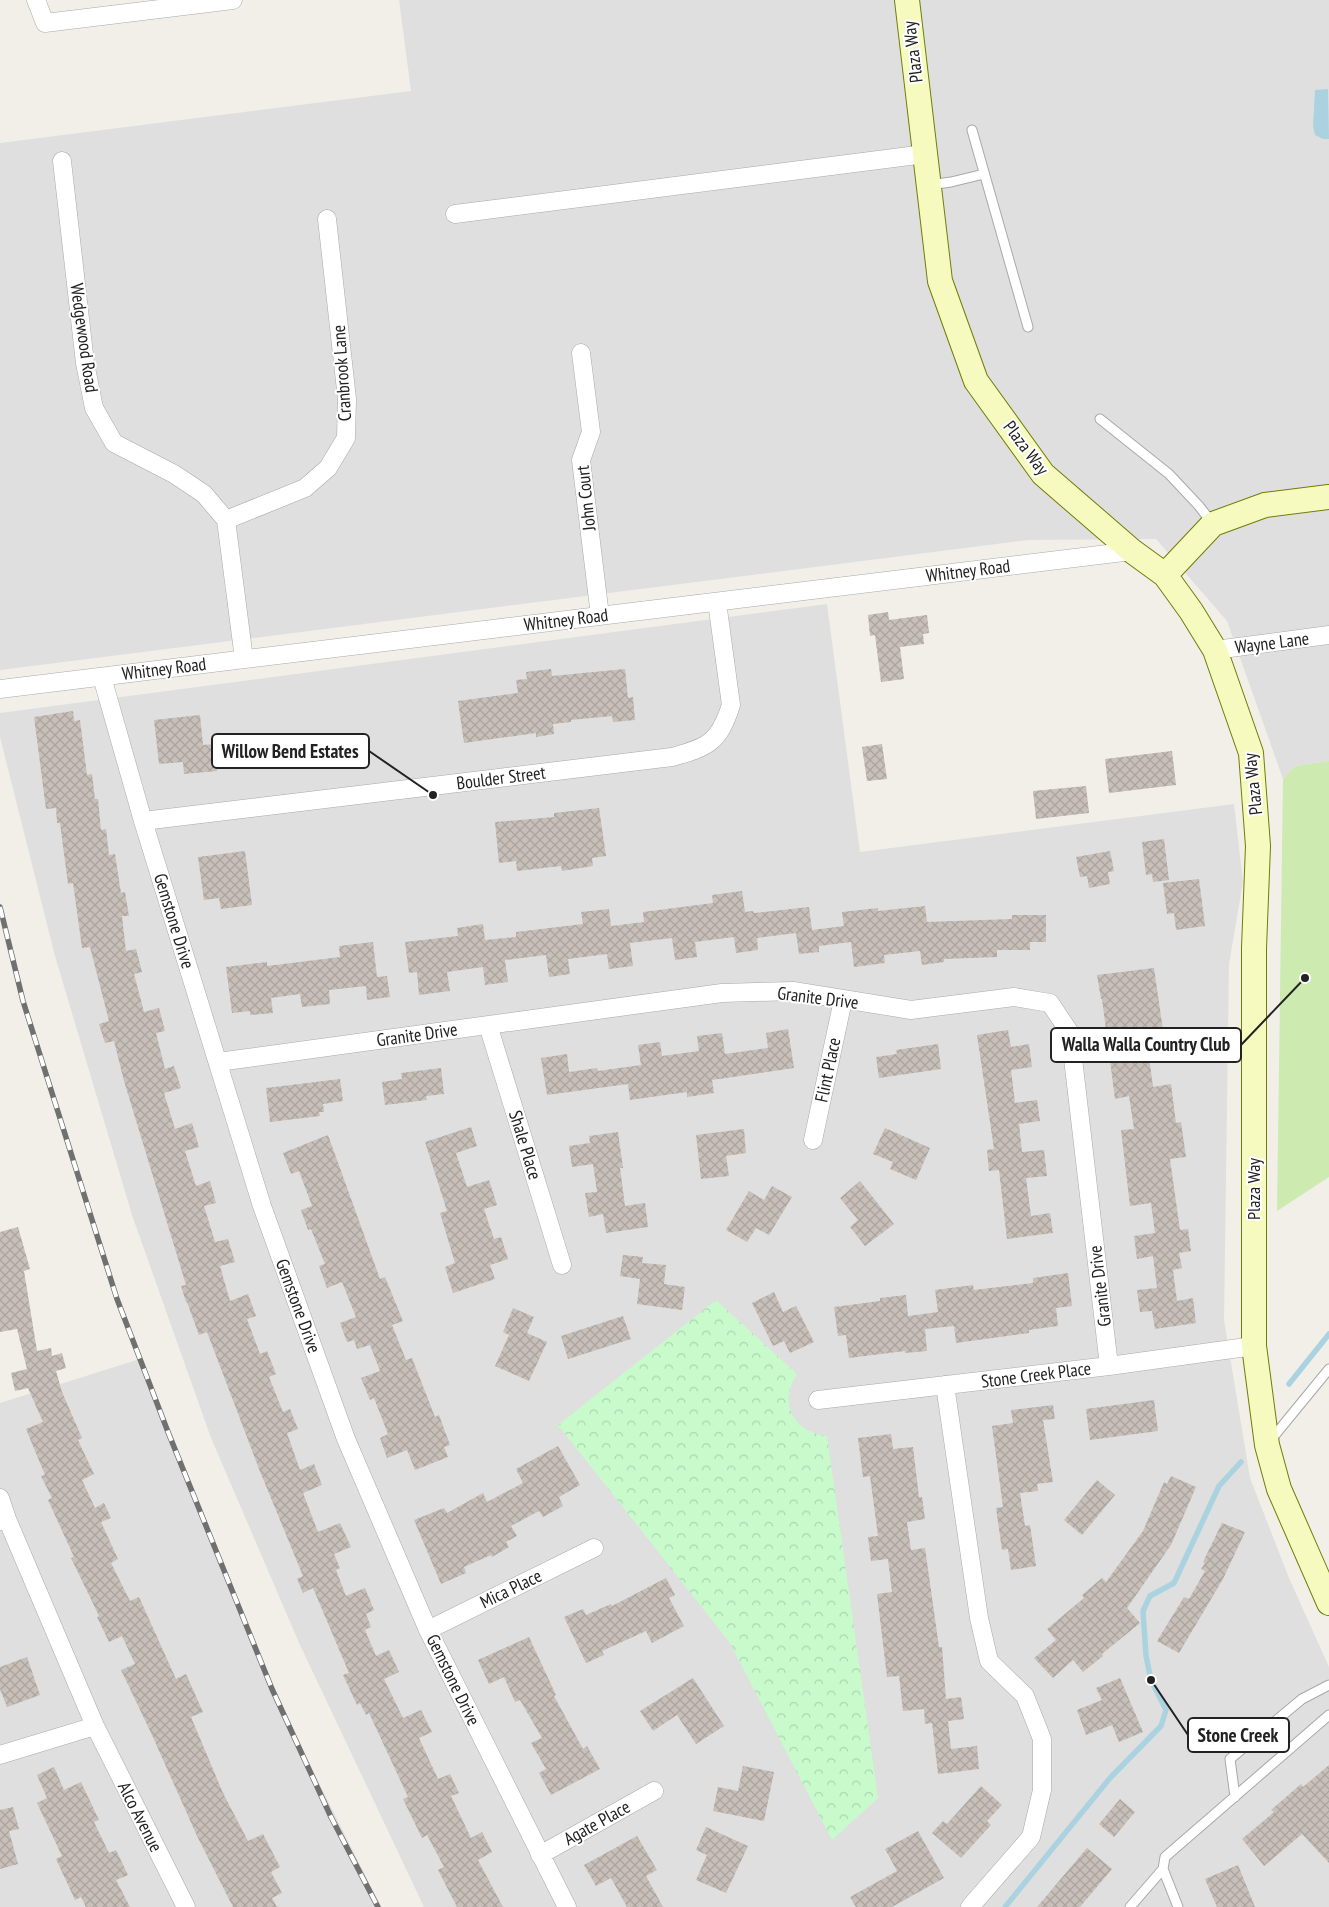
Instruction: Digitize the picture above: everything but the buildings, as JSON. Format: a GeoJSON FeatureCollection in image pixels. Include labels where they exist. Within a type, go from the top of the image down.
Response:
{"type":"FeatureCollection","features":[{"type":"Feature","properties":{"kind":"main road","name":"Plaza Way"},"geometry":{"type":"LineString","coordinates":[[907,0],[940,281],[976,381],[1043,474],[1132,551],[1165,575],[1191,611],[1215,650],[1251,752],[1258,846],[1254,948],[1254,1346],[1266,1445],[1279,1489],[1329,1603]]}},
{"type":"Feature","properties":{"kind":"main road"},"geometry":{"type":"LineString","coordinates":[[1165,575],[1213,524],[1265,505],[1329,498]]}},
{"type":"Feature","properties":{"kind":"street"},"geometry":{"type":"LineString","coordinates":[[36,0],[45,23],[233,0]]}},
{"type":"Feature","properties":{"kind":"street"},"geometry":{"type":"LineString","coordinates":[[455,214],[925,154]]}},
{"type":"Feature","properties":{"kind":"street","name":"Wedgewood Road"},"geometry":{"type":"LineString","coordinates":[[62,161],[85,363],[94,408],[114,443],[174,474],[204,494],[226,520]]}},
{"type":"Feature","properties":{"kind":"street","name":"Cranbrook Lane"},"geometry":{"type":"LineString","coordinates":[[226,520],[305,488],[328,468],[346,438],[347,398],[327,219]]}},
{"type":"Feature","properties":{"kind":"street","name":"John Court"},"geometry":{"type":"LineString","coordinates":[[581,353],[590,432],[581,460],[600,616]]}},
{"type":"Feature","properties":{"kind":"street"},"geometry":{"type":"LineString","coordinates":[[226,520],[244,659]]}},
{"type":"Feature","properties":{"kind":"street","name":"Whitney Road"},"geometry":{"type":"LineString","coordinates":[[0,689],[1132,551]]}},
{"type":"Feature","properties":{"kind":"street","name":"Boulder Street"},"geometry":{"type":"LineString","coordinates":[[143,821],[672,757],[698,750],[714,740],[726,718],[730,704],[717,602]]}},
{"type":"Feature","properties":{"kind":"street","name":"Wayne Lane"},"geometry":{"type":"LineString","coordinates":[[1215,650],[1329,635]]}},
{"type":"Feature","properties":{"kind":"street","name":"Gemstone Drive"},"geometry":{"type":"LineString","coordinates":[[102,677],[143,821],[262,1206],[346,1439],[428,1630],[567,1907]]}},
{"type":"Feature","properties":{"kind":"street","name":"Granite Drive"},"geometry":{"type":"LineString","coordinates":[[218,1062],[722,993],[792,991],[910,1010],[1014,997],[1050,1003],[1070,1033],[1109,1366]]}},
{"type":"Feature","properties":{"kind":"street","name":"Flint Place"},"geometry":{"type":"LineString","coordinates":[[813,1140],[843,1000]]}},
{"type":"Feature","properties":{"kind":"street","name":"Shale Place"},"geometry":{"type":"LineString","coordinates":[[488,1025],[562,1265]]}},
{"type":"Feature","properties":{"kind":"street","name":"Stone Creek Place"},"geometry":{"type":"LineString","coordinates":[[818,1400],[1109,1366],[1254,1346]]}},
{"type":"Feature","properties":{"kind":"street"},"geometry":{"type":"LineString","coordinates":[[946,1385],[979,1618],[988,1661],[1025,1696],[1042,1739],[1042,1790],[1031,1837],[970,1907]]}},
{"type":"Feature","properties":{"kind":"street","name":"Alco Avenue"},"geometry":{"type":"LineString","coordinates":[[0,1498],[3,1520],[95,1726],[186,1907]]}},
{"type":"Feature","properties":{"kind":"street","name":"Mica Place"},"geometry":{"type":"LineString","coordinates":[[428,1630],[594,1548]]}},
{"type":"Feature","properties":{"kind":"street"},"geometry":{"type":"LineString","coordinates":[[0,1755],[95,1726]]}},
{"type":"Feature","properties":{"kind":"street","name":"Agate Place"},"geometry":{"type":"LineString","coordinates":[[540,1855],[654,1791]]}},
{"type":"Feature","properties":{"kind":"lane"},"geometry":{"type":"LineString","coordinates":[[972,130],[1028,327]]}},
{"type":"Feature","properties":{"kind":"lane"},"geometry":{"type":"LineString","coordinates":[[929,185],[984,174]]}},
{"type":"Feature","properties":{"kind":"lane"},"geometry":{"type":"LineString","coordinates":[[1100,419],[1169,474],[1213,524]]}},
{"type":"Feature","properties":{"kind":"lane"},"geometry":{"type":"LineString","coordinates":[[1266,1445],[1329,1368]]}},
{"type":"Feature","properties":{"kind":"lane"},"geometry":{"type":"LineString","coordinates":[[1235,1797],[1230,1759],[1302,1699],[1329,1685]]}},
{"type":"Feature","properties":{"kind":"lane"},"geometry":{"type":"LineString","coordinates":[[1178,1907],[1163,1869],[1165,1857],[1329,1716]]}},
{"type":"Feature","properties":{"kind":"lane"},"geometry":{"type":"LineString","coordinates":[[1130,1907],[1163,1869]]}},
{"type":"Feature","properties":{"kind":"shaded area"},"geometry":{"type":"Polygon","coordinates":[[[399,0],[1329,0],[1329,761],[1295,766],[1283,779],[1227,621],[1156,539],[1028,540],[0,670],[0,143],[411,91],[399,0]]]}},
{"type":"Feature","properties":{"kind":"shaded area"},"geometry":{"type":"Polygon","coordinates":[[[827,604],[860,852],[1234,804],[1243,882],[1229,964],[1224,1320],[1250,1478],[1289,1578],[1329,1667],[1329,1907],[424,1907],[300,1645],[211,1438],[132,1215],[55,956],[0,737],[0,713],[827,604]]]}},
{"type":"Feature","properties":{"kind":"shaded area"},"geometry":{"type":"Polygon","coordinates":[[[140,1359],[272,1689],[381,1907],[0,1907],[0,1403],[140,1359]]]}},
{"type":"Feature","properties":{"kind":"green space"},"geometry":{"type":"Polygon","coordinates":[[[1329,761],[1329,1177],[1277,1211],[1283,779],[1295,766],[1329,761]]]}},
{"type":"Feature","properties":{"kind":"green space"},"geometry":{"type":"Polygon","coordinates":[[[716,1300],[797,1374],[791,1385],[789,1395],[789,1405],[792,1414],[805,1429],[827,1436],[878,1798],[832,1840],[730,1643],[558,1425],[716,1300]]]}},
{"type":"Feature","properties":{"kind":"water"},"geometry":{"type":"Polygon","coordinates":[[[1328,89],[1329,139],[1323,139],[1315,135],[1313,127],[1315,90],[1328,89]]]}},
{"type":"Feature","properties":{"kind":"waterway"},"geometry":{"type":"LineString","coordinates":[[1289,1384],[1329,1334]]}},
{"type":"Feature","properties":{"kind":"waterway"},"geometry":{"type":"LineString","coordinates":[[1005,1907],[1110,1778],[1161,1726],[1166,1710],[1151,1680],[1146,1656],[1143,1611],[1150,1596],[1174,1583],[1219,1486],[1241,1462]]}},
{"type":"Feature","properties":{"kind":"railway"},"geometry":{"type":"LineString","coordinates":[[0,907],[23,1001],[117,1299],[168,1432],[272,1689],[331,1817],[378,1907]]}},
{"type":"Feature","properties":{"kind":"place","name":"Willow Bend Estates"},"geometry":{"type":"Point","coordinates":[433,795]}},
{"type":"Feature","properties":{"kind":"place","name":"Walla Walla Country Club"},"geometry":{"type":"Point","coordinates":[1305,978]}},
{"type":"Feature","properties":{"kind":"place","name":"Stone Creek"},"geometry":{"type":"Point","coordinates":[1151,1680]}}]}
